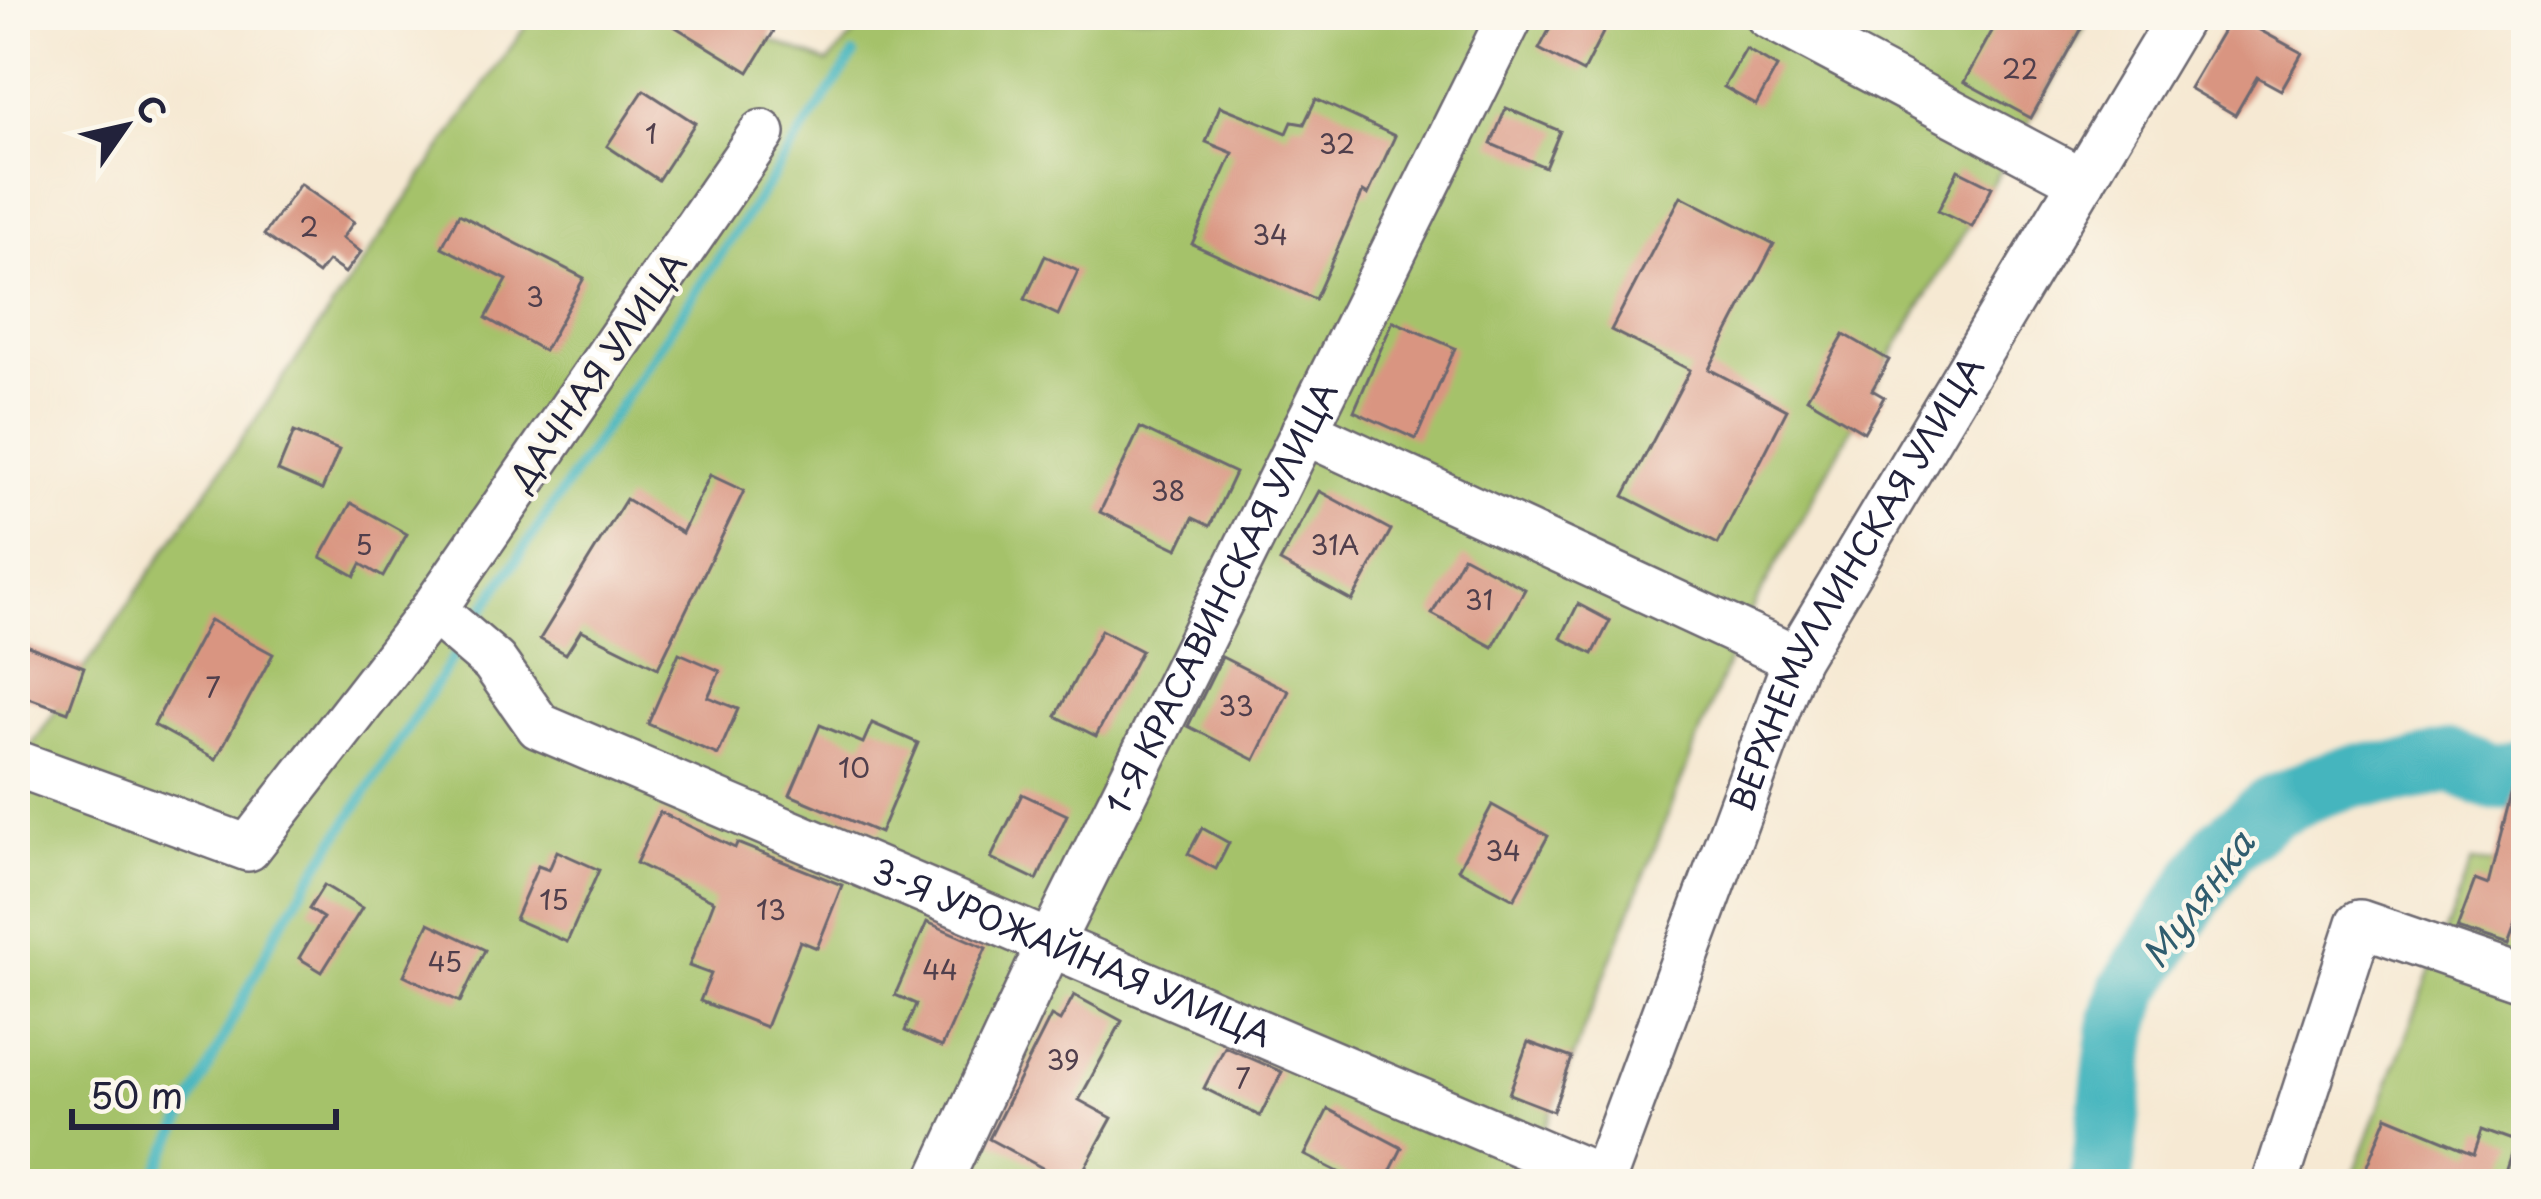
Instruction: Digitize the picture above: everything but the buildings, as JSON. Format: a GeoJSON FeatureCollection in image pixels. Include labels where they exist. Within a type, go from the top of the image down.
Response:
{"type":"FeatureCollection","features":[{"type":"Feature","properties":{"kind":"street","name":"1-Я КРАСАВИНСКАЯ УЛИЦА"},"geometry":{"type":"LineString","coordinates":[[938,1184],[1049,946],[1511,15]]}},
{"type":"Feature","properties":{"kind":"street"},"geometry":{"type":"LineString","coordinates":[[1768,15],[2082,182]]}},
{"type":"Feature","properties":{"kind":"street","name":"ВЕРХНЕМУЛЛИНСКАЯ УЛИЦА"},"geometry":{"type":"LineString","coordinates":[[1602,1181],[1796,659],[2181,15]]}},
{"type":"Feature","properties":{"kind":"street","name":"ДАЧНАЯ УЛИЦА"},"geometry":{"type":"LineString","coordinates":[[15,763],[248,848],[433,610],[762,133]]}},
{"type":"Feature","properties":{"kind":"street"},"geometry":{"type":"LineString","coordinates":[[1304,431],[1796,659]]}},
{"type":"Feature","properties":{"kind":"street","name":"3-Я УРОЖАЙНАЯ УЛИЦА"},"geometry":{"type":"LineString","coordinates":[[433,610],[494,662],[539,726],[1602,1181]]}},
{"type":"Feature","properties":{"kind":"street"},"geometry":{"type":"LineString","coordinates":[[2275,1184],[2360,923],[2526,980]]}},
{"type":"Feature","properties":{"kind":"green space"},"geometry":{"type":"Polygon","coordinates":[[[533,15],[709,15],[828,63],[873,15],[2092,15],[1889,360],[1741,629],[1523,1184],[15,1184],[15,770],[533,15]]]}},
{"type":"Feature","properties":{"kind":"green space"},"geometry":{"type":"Polygon","coordinates":[[[2472,861],[2526,866],[2526,1184],[2350,1184],[2472,861]]]}},
{"type":"Feature","properties":{"kind":"waterway"},"geometry":{"type":"LineString","coordinates":[[471,628],[854,55]]}},
{"type":"Feature","properties":{"kind":"waterway"},"geometry":{"type":"LineString","coordinates":[[151,1184],[276,932],[454,656]]}},
{"type":"Feature","properties":{"kind":"waterway","name":"Мулянка"},"geometry":{"type":"LineString","coordinates":[[2101,1184],[2119,1029],[2130,990],[2224,847],[2271,808],[2356,775],[2411,772],[2450,762],[2494,779],[2526,769]]}}]}
